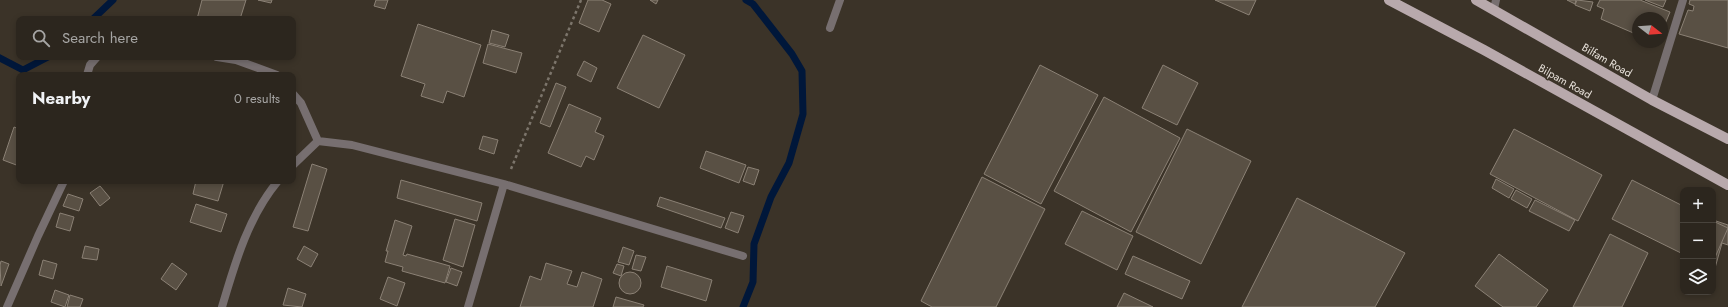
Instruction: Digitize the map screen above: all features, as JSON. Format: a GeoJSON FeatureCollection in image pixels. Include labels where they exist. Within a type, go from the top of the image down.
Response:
{"type":"FeatureCollection","features":[{"type":"Feature","properties":{"kind":"main road","name":"Bilpam Road"},"geometry":{"type":"LineString","coordinates":[[1389,0],[1484,50],[1728,185]]}},
{"type":"Feature","properties":{"kind":"main road","name":"Bilfam Road"},"geometry":{"type":"LineString","coordinates":[[1476,0],[1495,5],[1652,100],[1728,139]]}},
{"type":"Feature","properties":{"kind":"street"},"geometry":{"type":"LineString","coordinates":[[830,28],[840,0]]}},
{"type":"Feature","properties":{"kind":"street"},"geometry":{"type":"LineString","coordinates":[[1652,100],[1683,0]]}},
{"type":"Feature","properties":{"kind":"street"},"geometry":{"type":"LineString","coordinates":[[88,72],[90,65],[94,60]]}},
{"type":"Feature","properties":{"kind":"street"},"geometry":{"type":"LineString","coordinates":[[236,60],[269,72]]}},
{"type":"Feature","properties":{"kind":"street"},"geometry":{"type":"LineString","coordinates":[[296,97],[301,103],[318,141]]}},
{"type":"Feature","properties":{"kind":"street"},"geometry":{"type":"LineString","coordinates":[[318,141],[352,145],[504,184],[743,256]]}},
{"type":"Feature","properties":{"kind":"street"},"geometry":{"type":"LineString","coordinates":[[296,162],[318,141]]}},
{"type":"Feature","properties":{"kind":"street"},"geometry":{"type":"LineString","coordinates":[[7,307],[63,184]]}},
{"type":"Feature","properties":{"kind":"street"},"geometry":{"type":"LineString","coordinates":[[222,307],[247,230],[269,192],[276,184]]}},
{"type":"Feature","properties":{"kind":"street"},"geometry":{"type":"LineString","coordinates":[[468,307],[504,184]]}},
{"type":"Feature","properties":{"kind":"path"},"geometry":{"type":"LineString","coordinates":[[504,184],[581,0]]}},
{"type":"Feature","properties":{"kind":"building"},"geometry":{"type":"Polygon","coordinates":[[[202,0],[246,0],[241,16],[198,16],[202,0]]]}},
{"type":"Feature","properties":{"kind":"building"},"geometry":{"type":"Polygon","coordinates":[[[258,0],[272,0],[271,3],[258,0]]]}},
{"type":"Feature","properties":{"kind":"building"},"geometry":{"type":"Polygon","coordinates":[[[376,0],[388,0],[385,9],[374,6],[376,0]]]}},
{"type":"Feature","properties":{"kind":"building"},"geometry":{"type":"Polygon","coordinates":[[[588,0],[602,0],[611,4],[599,32],[579,23],[588,0]]]}},
{"type":"Feature","properties":{"kind":"building"},"geometry":{"type":"Polygon","coordinates":[[[650,0],[658,0],[656,4],[650,0]]]}},
{"type":"Feature","properties":{"kind":"building"},"geometry":{"type":"Polygon","coordinates":[[[1215,0],[1256,0],[1249,15],[1215,0]]]}},
{"type":"Feature","properties":{"kind":"building"},"geometry":{"type":"Polygon","coordinates":[[[1567,0],[1576,0],[1575,4],[1567,0]]]}},
{"type":"Feature","properties":{"kind":"building"},"geometry":{"type":"Polygon","coordinates":[[[1577,0],[1593,2],[1590,11],[1575,5],[1577,0]]]}},
{"type":"Feature","properties":{"kind":"building"},"geometry":{"type":"Polygon","coordinates":[[[1600,0],[1640,0],[1670,12],[1668,17],[1668,12],[1632,12],[1632,32],[1601,19],[1604,9],[1597,6],[1600,0]]]}},
{"type":"Feature","properties":{"kind":"building"},"geometry":{"type":"Polygon","coordinates":[[[1645,0],[1666,0],[1663,7],[1645,0]]]}},
{"type":"Feature","properties":{"kind":"building"},"geometry":{"type":"Polygon","coordinates":[[[1690,0],[1728,0],[1728,48],[1679,34],[1688,10],[1693,11],[1694,6],[1689,4],[1690,0]]]}},
{"type":"Feature","properties":{"kind":"building"},"geometry":{"type":"Polygon","coordinates":[[[418,24],[481,45],[464,97],[447,91],[443,103],[421,96],[425,84],[401,76],[418,24]]]}},
{"type":"Feature","properties":{"kind":"building"},"geometry":{"type":"Polygon","coordinates":[[[492,30],[509,35],[505,47],[489,43],[492,30]]]}},
{"type":"Feature","properties":{"kind":"building"},"geometry":{"type":"Polygon","coordinates":[[[643,35],[685,55],[659,108],[617,88],[643,35]]]}},
{"type":"Feature","properties":{"kind":"building"},"geometry":{"type":"Polygon","coordinates":[[[488,44],[522,53],[516,73],[483,63],[488,44]]]}},
{"type":"Feature","properties":{"kind":"building"},"geometry":{"type":"Polygon","coordinates":[[[584,61],[597,68],[591,82],[577,75],[584,61]]]}},
{"type":"Feature","properties":{"kind":"building"},"geometry":{"type":"Polygon","coordinates":[[[1040,65],[1098,95],[1041,204],[984,174],[1040,65]]]}},
{"type":"Feature","properties":{"kind":"building"},"geometry":{"type":"Polygon","coordinates":[[[1163,65],[1198,83],[1177,125],[1142,108],[1163,65]]]}},
{"type":"Feature","properties":{"kind":"building"},"geometry":{"type":"Polygon","coordinates":[[[556,83],[566,87],[550,127],[540,123],[556,83]]]}},
{"type":"Feature","properties":{"kind":"building"},"geometry":{"type":"Polygon","coordinates":[[[1104,97],[1180,138],[1131,232],[1054,191],[1104,97]]]}},
{"type":"Feature","properties":{"kind":"building"},"geometry":{"type":"Polygon","coordinates":[[[569,104],[601,118],[595,132],[604,136],[594,160],[586,156],[581,167],[548,153],[569,104]]]}},
{"type":"Feature","properties":{"kind":"building"},"geometry":{"type":"Polygon","coordinates":[[[14,127],[16,128],[16,165],[3,160],[14,127]]]}},
{"type":"Feature","properties":{"kind":"building"},"geometry":{"type":"Polygon","coordinates":[[[1187,129],[1251,161],[1201,264],[1136,232],[1187,129]]]}},
{"type":"Feature","properties":{"kind":"building"},"geometry":{"type":"Polygon","coordinates":[[[1514,129],[1602,175],[1578,221],[1490,174],[1514,129]]]}},
{"type":"Feature","properties":{"kind":"building"},"geometry":{"type":"Polygon","coordinates":[[[483,136],[498,140],[494,154],[479,149],[483,136]]]}},
{"type":"Feature","properties":{"kind":"building"},"geometry":{"type":"Polygon","coordinates":[[[706,151],[746,165],[739,183],[700,168],[706,151]]]}},
{"type":"Feature","properties":{"kind":"building"},"geometry":{"type":"Polygon","coordinates":[[[312,164],[327,169],[308,231],[293,227],[312,164]]]}},
{"type":"Feature","properties":{"kind":"building"},"geometry":{"type":"Polygon","coordinates":[[[748,167],[759,170],[754,185],[743,181],[748,167]]]}},
{"type":"Feature","properties":{"kind":"building"},"geometry":{"type":"Polygon","coordinates":[[[982,177],[1045,209],[996,307],[932,307],[921,301],[982,177]]]}},
{"type":"Feature","properties":{"kind":"building"},"geometry":{"type":"Polygon","coordinates":[[[1496,179],[1514,189],[1509,198],[1492,188],[1496,179]]]}},
{"type":"Feature","properties":{"kind":"building"},"geometry":{"type":"Polygon","coordinates":[[[401,180],[482,203],[477,221],[397,198],[401,180]]]}},
{"type":"Feature","properties":{"kind":"building"},"geometry":{"type":"Polygon","coordinates":[[[1632,180],[1680,204],[1680,253],[1612,219],[1632,180]]]}},
{"type":"Feature","properties":{"kind":"building"},"geometry":{"type":"Polygon","coordinates":[[[195,184],[223,184],[218,201],[193,194],[195,184]]]}},
{"type":"Feature","properties":{"kind":"building"},"geometry":{"type":"Polygon","coordinates":[[[100,186],[110,198],[100,206],[90,193],[100,186]]]}},
{"type":"Feature","properties":{"kind":"building"},"geometry":{"type":"Polygon","coordinates":[[[1516,190],[1532,199],[1527,208],[1511,199],[1516,190]]]}},
{"type":"Feature","properties":{"kind":"building"},"geometry":{"type":"Polygon","coordinates":[[[68,194],[83,199],[79,211],[63,206],[68,194]]]}},
{"type":"Feature","properties":{"kind":"building"},"geometry":{"type":"Polygon","coordinates":[[[660,197],[725,218],[721,228],[657,206],[660,197]]]}},
{"type":"Feature","properties":{"kind":"building"},"geometry":{"type":"Polygon","coordinates":[[[1297,198],[1405,253],[1375,307],[1242,307],[1297,198]]]}},
{"type":"Feature","properties":{"kind":"building"},"geometry":{"type":"Polygon","coordinates":[[[1535,200],[1575,220],[1569,231],[1529,211],[1535,200]]]}},
{"type":"Feature","properties":{"kind":"building"},"geometry":{"type":"Polygon","coordinates":[[[196,204],[227,214],[221,232],[190,222],[196,204]]]}},
{"type":"Feature","properties":{"kind":"building"},"geometry":{"type":"Polygon","coordinates":[[[1082,211],[1133,236],[1117,270],[1065,244],[1082,211]]]}},
{"type":"Feature","properties":{"kind":"building"},"geometry":{"type":"Polygon","coordinates":[[[731,212],[744,216],[738,233],[725,228],[731,212]]]}},
{"type":"Feature","properties":{"kind":"building"},"geometry":{"type":"Polygon","coordinates":[[[60,213],[74,217],[70,231],[56,227],[60,213]]]}},
{"type":"Feature","properties":{"kind":"building"},"geometry":{"type":"Polygon","coordinates":[[[455,219],[475,225],[463,267],[443,260],[455,219]]]}},
{"type":"Feature","properties":{"kind":"building"},"geometry":{"type":"Polygon","coordinates":[[[395,220],[412,226],[403,255],[406,256],[407,254],[450,266],[445,283],[402,271],[403,267],[385,262],[388,251],[386,251],[395,220]]]}},
{"type":"Feature","properties":{"kind":"building"},"geometry":{"type":"Polygon","coordinates":[[[1716,221],[1728,225],[1728,245],[1722,243],[1716,264],[1716,221]]]}},
{"type":"Feature","properties":{"kind":"building"},"geometry":{"type":"Polygon","coordinates":[[[1716,222],[1728,228],[1716,255],[1716,222]]]}},
{"type":"Feature","properties":{"kind":"building"},"geometry":{"type":"Polygon","coordinates":[[[1610,234],[1648,253],[1622,307],[1573,307],[1610,234]]]}},
{"type":"Feature","properties":{"kind":"building"},"geometry":{"type":"Polygon","coordinates":[[[85,246],[99,249],[97,260],[82,258],[85,246]]]}},
{"type":"Feature","properties":{"kind":"building"},"geometry":{"type":"Polygon","coordinates":[[[304,246],[318,254],[311,267],[297,259],[304,246]]]}},
{"type":"Feature","properties":{"kind":"building"},"geometry":{"type":"Polygon","coordinates":[[[623,247],[634,251],[629,265],[618,262],[623,247]]]}},
{"type":"Feature","properties":{"kind":"building"},"geometry":{"type":"Polygon","coordinates":[[[1499,254],[1548,290],[1536,307],[1503,307],[1475,286],[1499,254]]]}},
{"type":"Feature","properties":{"kind":"building"},"geometry":{"type":"Polygon","coordinates":[[[636,255],[646,257],[641,271],[632,269],[636,255]]]}},
{"type":"Feature","properties":{"kind":"building"},"geometry":{"type":"Polygon","coordinates":[[[1133,256],[1190,281],[1182,299],[1125,274],[1133,256]]]}},
{"type":"Feature","properties":{"kind":"building"},"geometry":{"type":"Polygon","coordinates":[[[43,260],[57,264],[53,279],[39,275],[43,260]]]}},
{"type":"Feature","properties":{"kind":"building"},"geometry":{"type":"Polygon","coordinates":[[[1,261],[9,264],[1,286],[0,265],[1,261]]]}},
{"type":"Feature","properties":{"kind":"building"},"geometry":{"type":"Polygon","coordinates":[[[172,263],[187,274],[176,290],[161,279],[172,263]]]}},
{"type":"Feature","properties":{"kind":"building"},"geometry":{"type":"Polygon","coordinates":[[[546,263],[572,271],[567,284],[577,287],[582,272],[602,279],[593,307],[520,307],[530,276],[541,280],[546,263]]]}},
{"type":"Feature","properties":{"kind":"building"},"geometry":{"type":"Polygon","coordinates":[[[617,264],[624,266],[621,276],[613,273],[617,264]]]}},
{"type":"Feature","properties":{"kind":"building"},"geometry":{"type":"Polygon","coordinates":[[[667,266],[712,280],[706,301],[661,287],[667,266]]]}},
{"type":"Feature","properties":{"kind":"building"},"geometry":{"type":"Polygon","coordinates":[[[451,268],[462,272],[457,286],[446,282],[451,268]]]}},
{"type":"Feature","properties":{"kind":"building"},"geometry":{"type":"Polygon","coordinates":[[[630,272],[638,275],[641,283],[638,291],[630,294],[622,291],[619,283],[622,275],[630,272]]]}},
{"type":"Feature","properties":{"kind":"building"},"geometry":{"type":"Polygon","coordinates":[[[388,277],[405,283],[397,306],[380,299],[388,277]]]}},
{"type":"Feature","properties":{"kind":"building"},"geometry":{"type":"Polygon","coordinates":[[[288,288],[306,294],[302,307],[283,305],[288,288]]]}},
{"type":"Feature","properties":{"kind":"building"},"geometry":{"type":"Polygon","coordinates":[[[55,290],[69,295],[65,307],[51,302],[55,290]]]}},
{"type":"Feature","properties":{"kind":"building"},"geometry":{"type":"Polygon","coordinates":[[[1124,293],[1149,305],[1153,307],[1117,307],[1124,293]]]}},
{"type":"Feature","properties":{"kind":"building"},"geometry":{"type":"Polygon","coordinates":[[[70,295],[83,299],[80,307],[67,307],[70,295]]]}},
{"type":"Feature","properties":{"kind":"building"},"geometry":{"type":"Polygon","coordinates":[[[616,297],[644,305],[643,307],[613,307],[616,297]]]}},
{"type":"Feature","properties":{"kind":"waterway"},"geometry":{"type":"LineString","coordinates":[[96,16],[113,0]]}},
{"type":"Feature","properties":{"kind":"waterway"},"geometry":{"type":"LineString","coordinates":[[743,307],[753,282],[754,244],[771,197],[789,163],[803,114],[802,71],[792,54],[753,4],[746,0]]}},
{"type":"Feature","properties":{"kind":"waterway"},"geometry":{"type":"LineString","coordinates":[[0,58],[23,70],[42,60]]}}]}
